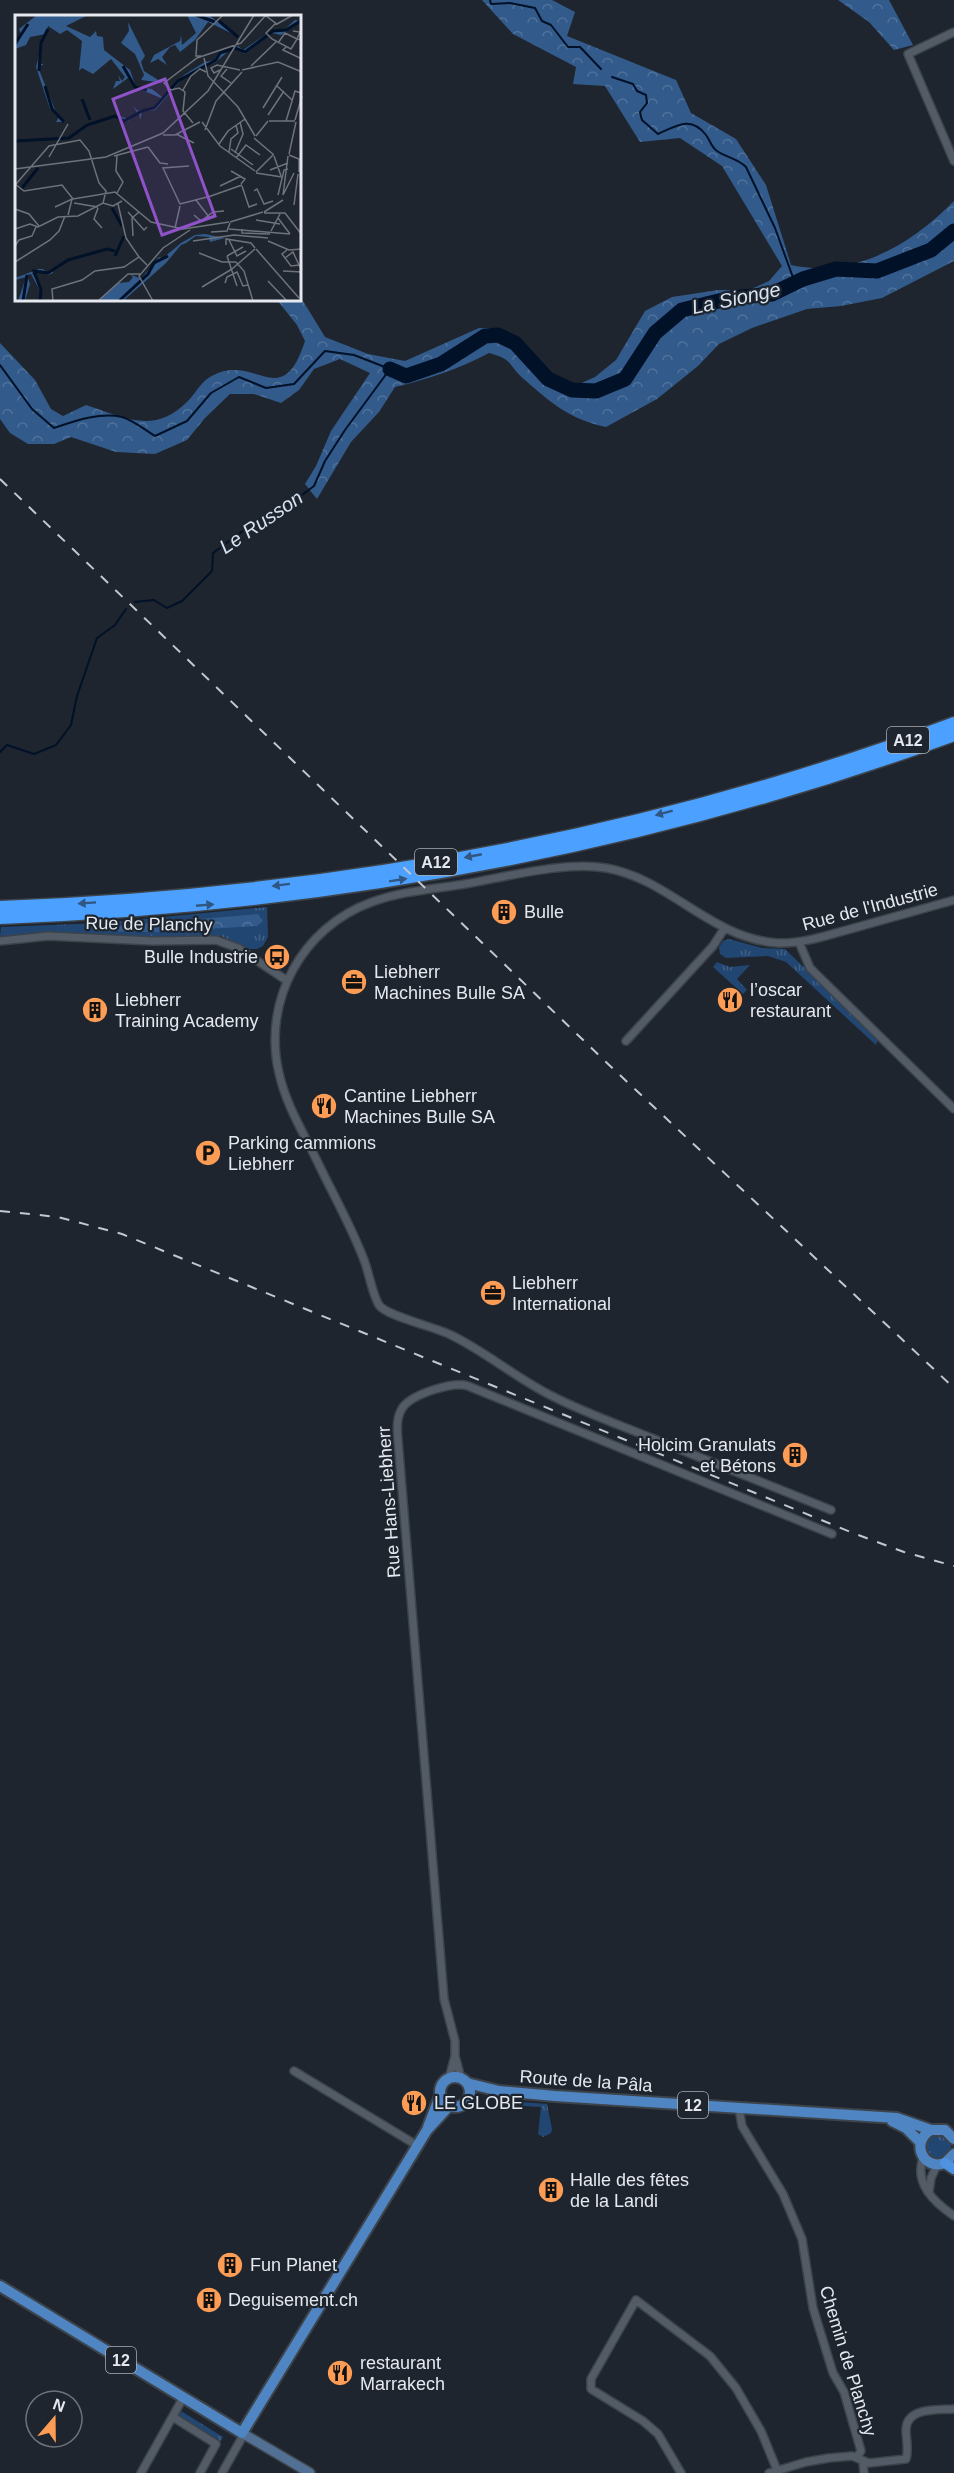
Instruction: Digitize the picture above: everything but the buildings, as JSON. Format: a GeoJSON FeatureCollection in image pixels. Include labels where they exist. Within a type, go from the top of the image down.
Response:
{"type":"FeatureCollection","features":[{"type":"Feature","properties":{"kind":"highway","name":"A12"},"geometry":{"type":"LineString","coordinates":[[0,907],[125,901],[256,889],[472,856],[613,826],[720,798],[861,756],[954,723]]}},
{"type":"Feature","properties":{"kind":"highway","name":"A12"},"geometry":{"type":"LineString","coordinates":[[0,918],[125,912],[300,895],[464,869],[627,834],[767,796],[954,735]]}},
{"type":"Feature","properties":{"kind":"highway"},"geometry":{"type":"LineString","coordinates":[[627,834],[655,831],[758,806],[954,743]]}},
{"type":"Feature","properties":{"kind":"main road","name":"Route de la Pâla"},"geometry":{"type":"LineString","coordinates":[[243,2434],[427,2130],[440,2096],[442,2084],[449,2078],[464,2080],[499,2091],[886,2118],[905,2120],[931,2130]]}},
{"type":"Feature","properties":{"kind":"main road"},"geometry":{"type":"LineString","coordinates":[[464,2080],[470,2096]]}},
{"type":"Feature","properties":{"kind":"main road","name":"Route de la Pâla"},"geometry":{"type":"LineString","coordinates":[[427,2130],[449,2106],[460,2106],[470,2096],[499,2091]]}},
{"type":"Feature","properties":{"kind":"main road"},"geometry":{"type":"LineString","coordinates":[[440,2096],[449,2106]]}},
{"type":"Feature","properties":{"kind":"main road","name":"Route de la Pâla"},"geometry":{"type":"LineString","coordinates":[[886,2118],[903,2126],[920,2142]]}},
{"type":"Feature","properties":{"kind":"main road"},"geometry":{"type":"LineString","coordinates":[[931,2130],[920,2142],[923,2158],[945,2166],[954,2154]]}},
{"type":"Feature","properties":{"kind":"main road","name":"12"},"geometry":{"type":"LineString","coordinates":[[931,2130],[945,2130],[954,2139]]}},
{"type":"Feature","properties":{"kind":"main road","name":"12"},"geometry":{"type":"LineString","coordinates":[[0,2286],[243,2434]]}},
{"type":"Feature","properties":{"kind":"main road"},"geometry":{"type":"LineString","coordinates":[[243,2434],[310,2473]]}},
{"type":"Feature","properties":{"kind":"street"},"geometry":{"type":"LineString","coordinates":[[954,32],[909,54],[954,161]]}},
{"type":"Feature","properties":{"kind":"street","name":"Rue de l'Industrie"},"geometry":{"type":"LineString","coordinates":[[286,980],[302,954],[319,934],[344,915],[367,903],[401,894],[564,868],[601,867],[630,875],[657,887],[724,929],[760,941],[777,943],[799,942],[954,900]]}},
{"type":"Feature","properties":{"kind":"street"},"geometry":{"type":"LineString","coordinates":[[626,1041],[713,946],[724,929]]}},
{"type":"Feature","properties":{"kind":"street","name":"Rue de Planchy"},"geometry":{"type":"LineString","coordinates":[[0,941],[48,936],[153,941],[216,940],[238,948],[286,980]]}},
{"type":"Feature","properties":{"kind":"street"},"geometry":{"type":"LineString","coordinates":[[799,942],[805,961],[815,973],[954,1109]]}},
{"type":"Feature","properties":{"kind":"street"},"geometry":{"type":"LineString","coordinates":[[286,980],[275,1028],[279,1077],[351,1227],[380,1307],[394,1315],[429,1325],[455,1336],[521,1379],[566,1403],[831,1510]]}},
{"type":"Feature","properties":{"kind":"street","name":"Rue Hans-Liebherr"},"geometry":{"type":"LineString","coordinates":[[449,2078],[455,2056],[455,2041],[444,1999],[397,1428],[398,1417],[403,1407],[414,1399],[448,1385],[457,1383],[468,1386],[832,1534]]}},
{"type":"Feature","properties":{"kind":"street","name":"Rue Hans-Liebherr"},"geometry":{"type":"LineString","coordinates":[[455,2056],[464,2080]]}},
{"type":"Feature","properties":{"kind":"street"},"geometry":{"type":"LineString","coordinates":[[294,2071],[418,2145]]}},
{"type":"Feature","properties":{"kind":"street","name":"Chemin de Planchy"},"geometry":{"type":"LineString","coordinates":[[739,2108],[742,2126],[783,2194],[802,2239],[813,2308],[833,2373],[844,2391],[861,2451],[860,2460],[864,2473]]}},
{"type":"Feature","properties":{"kind":"street"},"geometry":{"type":"LineString","coordinates":[[923,2158],[920,2169],[921,2180],[935,2201],[954,2216]]}},
{"type":"Feature","properties":{"kind":"street"},"geometry":{"type":"LineString","coordinates":[[929,2192],[931,2178],[945,2166]]}},
{"type":"Feature","properties":{"kind":"street"},"geometry":{"type":"LineString","coordinates":[[681,2473],[658,2434],[643,2421],[591,2389],[591,2379],[636,2300],[710,2356],[741,2397],[761,2431],[777,2470]]}},
{"type":"Feature","properties":{"kind":"street"},"geometry":{"type":"LineString","coordinates":[[141,2473],[183,2398]]}},
{"type":"Feature","properties":{"kind":"street"},"geometry":{"type":"LineString","coordinates":[[769,2473],[829,2458],[906,2459],[906,2425],[909,2418],[915,2414],[954,2409]]}},
{"type":"Feature","properties":{"kind":"street"},"geometry":{"type":"LineString","coordinates":[[173,2417],[216,2444],[200,2473]]}},
{"type":"Feature","properties":{"kind":"street"},"geometry":{"type":"LineString","coordinates":[[222,2473],[243,2434]]}},
{"type":"Feature","properties":{"kind":"green space"},"geometry":{"type":"Polygon","coordinates":[[[482,0],[552,0],[575,12],[567,36],[676,80],[691,113],[736,139],[766,185],[791,265],[814,268],[837,267],[880,254],[920,231],[954,201],[954,261],[882,298],[841,306],[807,309],[752,328],[719,344],[698,366],[657,399],[606,427],[582,420],[562,410],[519,375],[507,361],[489,353],[443,373],[395,387],[379,412],[351,442],[317,499],[305,484],[316,466],[331,431],[370,373],[340,359],[314,369],[299,390],[281,403],[254,394],[230,394],[205,418],[187,440],[155,454],[116,452],[71,437],[54,444],[28,444],[10,433],[0,419],[0,343],[35,380],[51,409],[63,416],[86,405],[114,415],[139,421],[152,421],[164,418],[176,411],[205,381],[221,372],[235,370],[269,378],[279,378],[288,373],[297,361],[305,341],[297,325],[279,302],[302,302],[302,299],[325,337],[368,354],[405,361],[479,328],[500,328],[531,355],[556,383],[577,385],[595,377],[616,360],[645,311],[672,297],[718,290],[749,290],[769,281],[782,266],[722,166],[680,138],[640,142],[605,86],[573,84],[576,67],[513,34],[482,0]]]}},
{"type":"Feature","properties":{"kind":"green space"},"geometry":{"type":"Polygon","coordinates":[[[838,0],[889,0],[913,45],[894,50],[869,22],[838,0]]]}},
{"type":"Feature","properties":{"kind":"green space"},"geometry":{"type":"Polygon","coordinates":[[[267,907],[268,937],[263,946],[257,949],[249,949],[221,936],[118,937],[65,932],[0,936],[1,927],[101,923],[267,907]]]}},
{"type":"Feature","properties":{"kind":"green space"},"geometry":{"type":"Polygon","coordinates":[[[258,914],[263,921],[257,926],[158,932],[94,931],[93,928],[258,914]]]}},
{"type":"Feature","properties":{"kind":"green space"},"geometry":{"type":"Polygon","coordinates":[[[729,939],[762,948],[785,949],[878,1039],[876,1045],[786,962],[768,956],[726,958],[720,954],[719,947],[723,941],[729,939]]]}},
{"type":"Feature","properties":{"kind":"green space"},"geometry":{"type":"Polygon","coordinates":[[[717,962],[730,967],[750,965],[737,979],[747,990],[743,994],[713,967],[717,962]]]}},
{"type":"Feature","properties":{"kind":"green space"},"geometry":{"type":"Polygon","coordinates":[[[508,2101],[547,2104],[551,2133],[543,2137],[538,2134],[541,2107],[508,2105],[508,2101]]]}},
{"type":"Feature","properties":{"kind":"green space"},"geometry":{"type":"Polygon","coordinates":[[[938,2134],[947,2138],[951,2147],[947,2156],[938,2160],[929,2156],[925,2147],[929,2138],[938,2134]]]}},
{"type":"Feature","properties":{"kind":"green space"},"geometry":{"type":"Polygon","coordinates":[[[181,2411],[223,2437],[220,2442],[178,2416],[181,2411]]]}},
{"type":"Feature","properties":{"kind":"waterway"},"geometry":{"type":"LineString","coordinates":[[490,0],[491,4],[510,3],[535,8],[542,21],[551,25],[568,47],[580,47],[601,69]]}},
{"type":"Feature","properties":{"kind":"waterway"},"geometry":{"type":"LineString","coordinates":[[612,77],[633,84],[637,91],[646,95],[647,103],[640,112],[642,120],[658,134],[683,124],[695,125],[706,135],[715,149],[746,167],[775,228],[795,283]]}},
{"type":"Feature","properties":{"kind":"waterway","name":"La Sionge"},"geometry":{"type":"LineString","coordinates":[[390,369],[406,376],[441,364],[485,336],[498,335],[515,343],[548,379],[572,390],[596,391],[625,379],[655,333],[682,310],[731,298],[772,294],[803,279],[836,269],[877,271],[931,250],[954,231]]}},
{"type":"Feature","properties":{"kind":"waterway","name":"La Sionge"},"geometry":{"type":"LineString","coordinates":[[0,365],[32,409],[54,428],[87,418],[113,416],[130,420],[155,436],[187,421],[211,393],[239,377],[266,388],[294,384],[325,351],[354,355],[390,369],[345,430],[325,461],[314,486],[291,503],[267,513],[213,553],[212,571],[182,601],[167,608],[154,600],[135,602]]}},
{"type":"Feature","properties":{"kind":"waterway","name":"Le Russon"},"geometry":{"type":"LineString","coordinates":[[0,752],[7,745],[34,754],[56,745],[71,725],[77,696],[97,638],[115,625],[126,609]]}},
{"type":"Feature","properties":{"kind":"railway"},"geometry":{"type":"LineString","coordinates":[[0,479],[607,1063],[954,1388]]}},
{"type":"Feature","properties":{"kind":"railway"},"geometry":{"type":"LineString","coordinates":[[0,1211],[58,1217],[122,1234],[853,1533],[904,1552],[954,1566]]}},
{"type":"Feature","properties":{"kind":"place","name":"Bulle"},"geometry":{"type":"Point","coordinates":[504,912]}},
{"type":"Feature","properties":{"kind":"place","name":"Bulle Industrie"},"geometry":{"type":"Point","coordinates":[277,957]}},
{"type":"Feature","properties":{"kind":"place","name":"Liebherr Machines Bulle SA"},"geometry":{"type":"Point","coordinates":[354,982]}},
{"type":"Feature","properties":{"kind":"place","name":"l’oscar restaurant"},"geometry":{"type":"Point","coordinates":[730,1000]}},
{"type":"Feature","properties":{"kind":"place","name":"Liebherr Training Academy"},"geometry":{"type":"Point","coordinates":[95,1010]}},
{"type":"Feature","properties":{"kind":"place","name":"Cantine Liebherr Machines Bulle SA"},"geometry":{"type":"Point","coordinates":[324,1106]}},
{"type":"Feature","properties":{"kind":"place","name":"Parking cammions Liebherr"},"geometry":{"type":"Point","coordinates":[208,1153]}},
{"type":"Feature","properties":{"kind":"place","name":"Liebherr International"},"geometry":{"type":"Point","coordinates":[493,1293]}},
{"type":"Feature","properties":{"kind":"place","name":"Holcim Granulats et Bétons"},"geometry":{"type":"Point","coordinates":[795,1455]}},
{"type":"Feature","properties":{"kind":"place","name":"LE GLOBE"},"geometry":{"type":"Point","coordinates":[414,2103]}},
{"type":"Feature","properties":{"kind":"place","name":"Halle des fêtes de la Landi"},"geometry":{"type":"Point","coordinates":[551,2190]}},
{"type":"Feature","properties":{"kind":"place","name":"Fun Planet"},"geometry":{"type":"Point","coordinates":[230,2265]}},
{"type":"Feature","properties":{"kind":"place","name":"Deguisement.ch"},"geometry":{"type":"Point","coordinates":[209,2300]}},
{"type":"Feature","properties":{"kind":"place","name":"restaurant Marrakech"},"geometry":{"type":"Point","coordinates":[340,2373]}}]}
